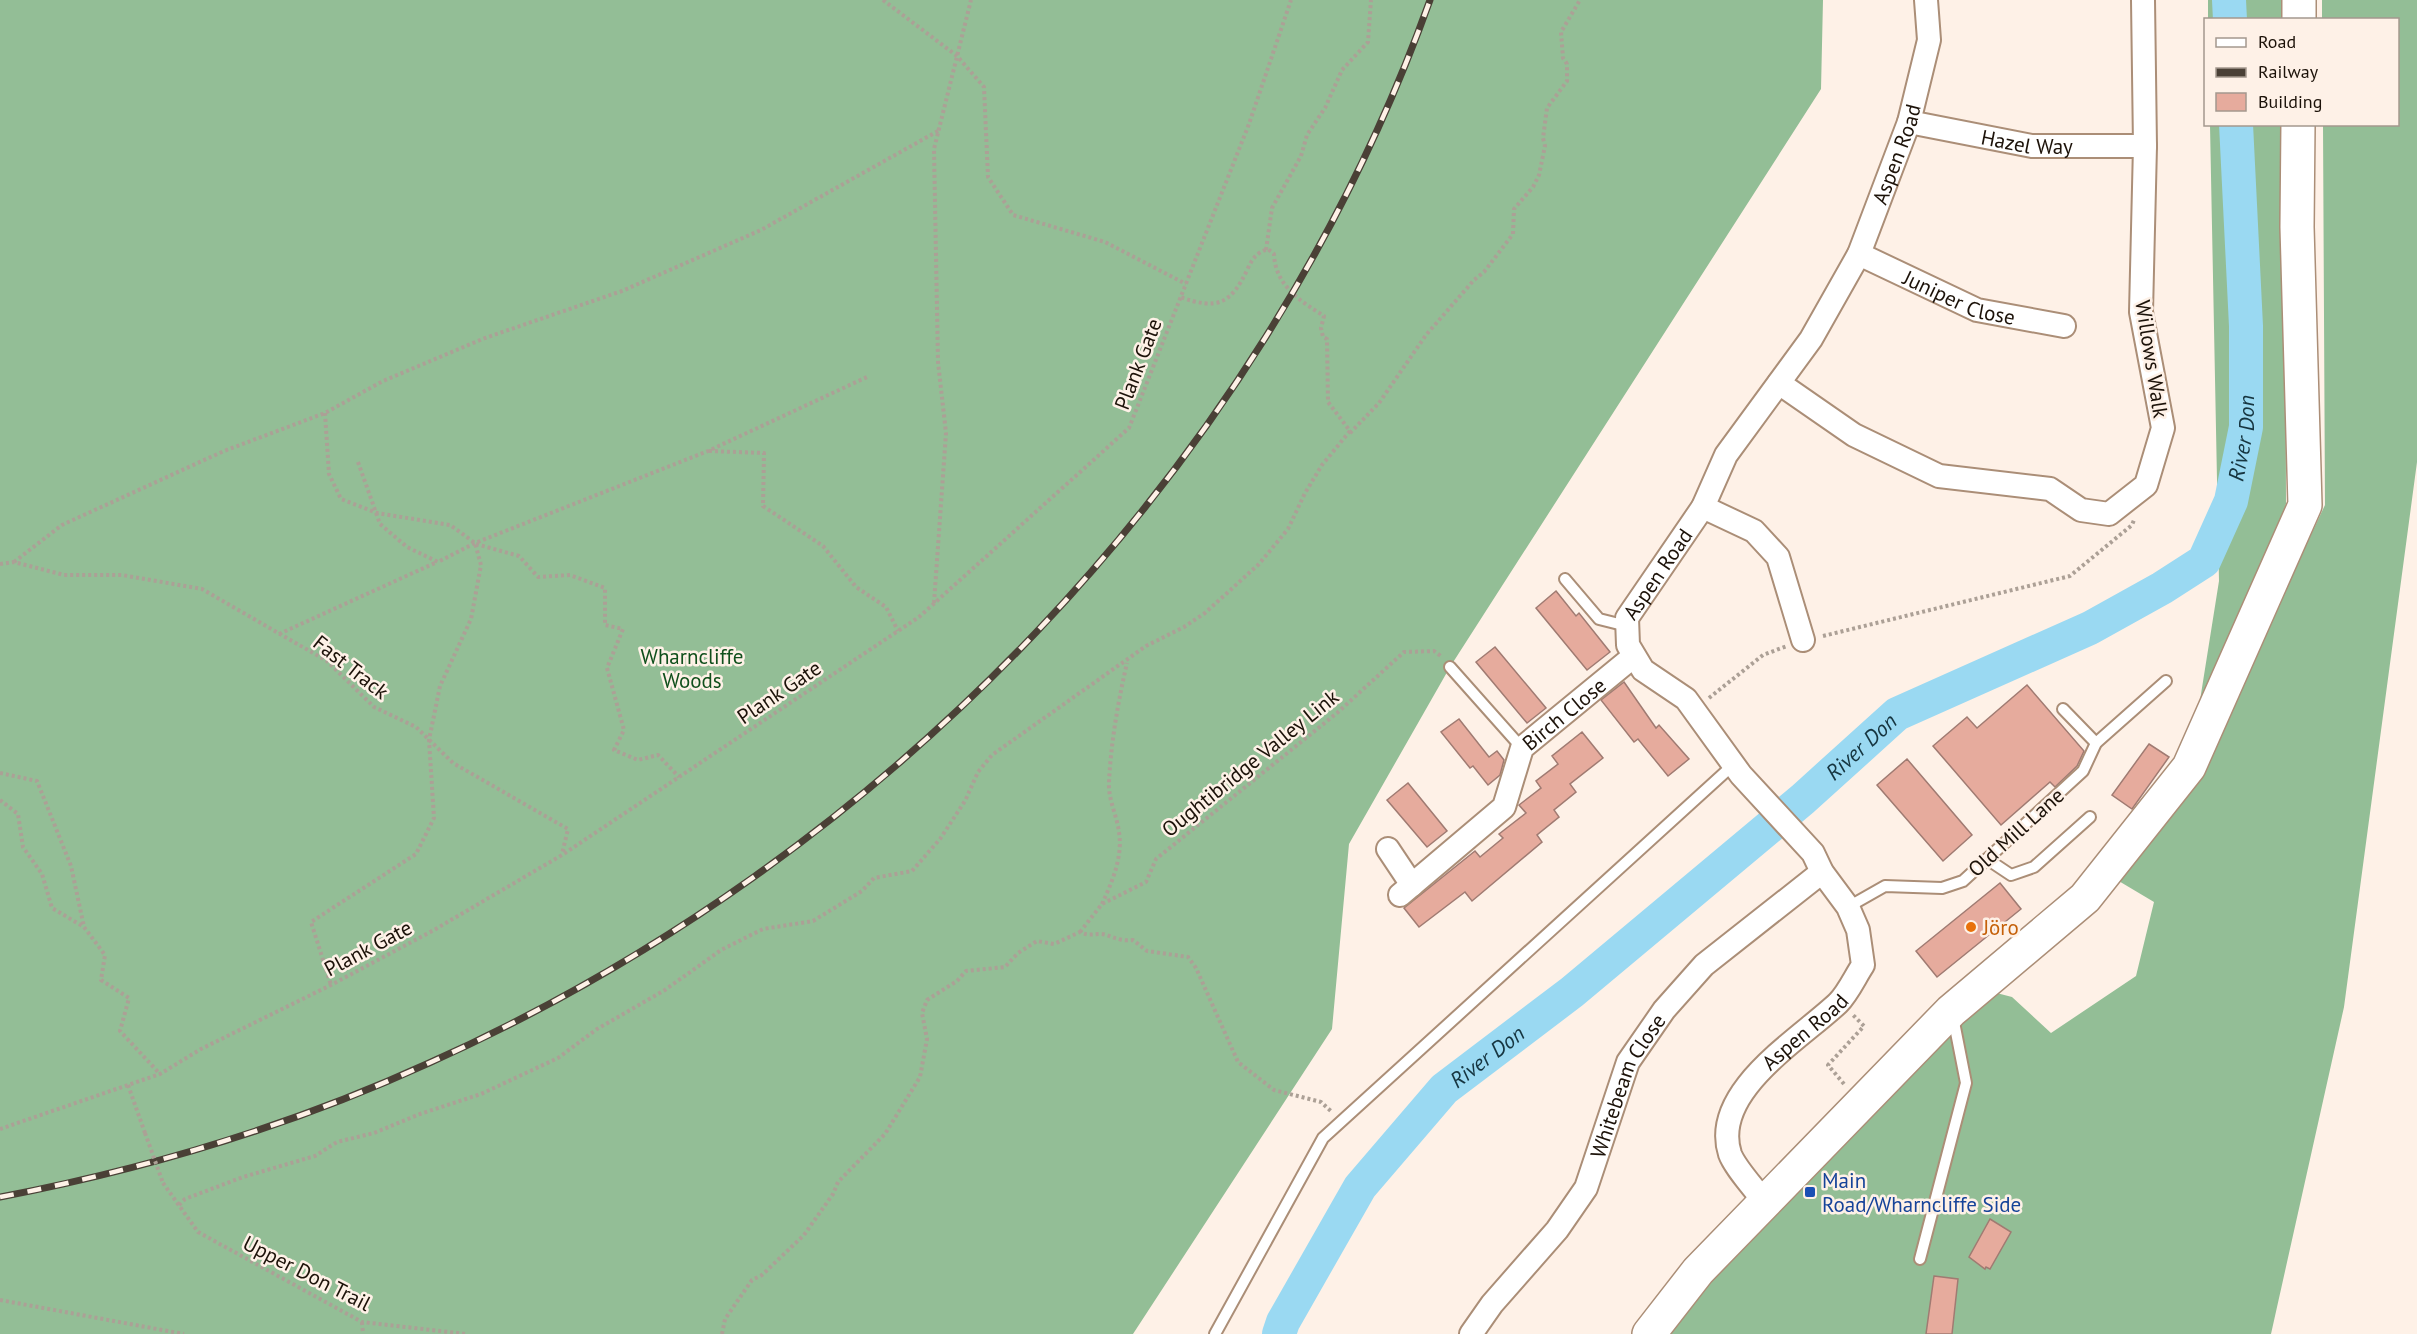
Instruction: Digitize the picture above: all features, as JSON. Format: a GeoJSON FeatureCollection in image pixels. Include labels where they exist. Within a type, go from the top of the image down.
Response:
{"type":"FeatureCollection","features":[{"type":"Feature","properties":{"kind":"main road"},"geometry":{"type":"LineString","coordinates":[[2299,0],[2299,18]]}},
{"type":"Feature","properties":{"kind":"main road"},"geometry":{"type":"LineString","coordinates":[[1649,1334],[1698,1271],[1951,1011],[2085,898],[2189,767],[2305,505],[2297,227],[2298,126]]}},
{"type":"Feature","properties":{"kind":"street","name":"Aspen Road"},"geometry":{"type":"LineString","coordinates":[[1765,1203],[1730,1156],[1727,1123],[1739,1097],[1779,1053],[1840,1002],[1863,965],[1858,930],[1848,908],[1818,863],[1737,770],[1686,699],[1643,670],[1628,645],[1628,618],[1703,507],[1726,455],[1811,339],[1859,254],[1909,122],[1929,40],[1926,0]]}},
{"type":"Feature","properties":{"kind":"street","name":"Willows Walk"},"geometry":{"type":"LineString","coordinates":[[2143,0],[2145,146],[2140,312],[2163,428],[2146,485]]}},
{"type":"Feature","properties":{"kind":"street","name":"Hazel Way"},"geometry":{"type":"LineString","coordinates":[[1909,122],[2032,146],[2145,146]]}},
{"type":"Feature","properties":{"kind":"street","name":"Juniper Close"},"geometry":{"type":"LineString","coordinates":[[1859,254],[1977,310],[2064,326]]}},
{"type":"Feature","properties":{"kind":"street"},"geometry":{"type":"LineString","coordinates":[[1779,383],[1854,435],[1939,476],[2050,489],[2081,510],[2109,514],[2146,485]]}},
{"type":"Feature","properties":{"kind":"street"},"geometry":{"type":"LineString","coordinates":[[1703,507],[1754,531],[1779,557],[1803,640]]}},
{"type":"Feature","properties":{"kind":"street","name":"Birch Close"},"geometry":{"type":"LineString","coordinates":[[1388,849],[1406,890],[1504,807],[1522,748],[1634,656]]}},
{"type":"Feature","properties":{"kind":"street","name":"Whitebeam Close"},"geometry":{"type":"LineString","coordinates":[[1471,1334],[1492,1304],[1557,1230],[1586,1188],[1628,1062],[1665,1010],[1704,965],[1818,863]]}},
{"type":"Feature","properties":{"kind":"lane"},"geometry":{"type":"LineString","coordinates":[[1565,579],[1599,619],[1628,626]]}},
{"type":"Feature","properties":{"kind":"lane"},"geometry":{"type":"LineString","coordinates":[[1450,667],[1522,748]]}},
{"type":"Feature","properties":{"kind":"lane","name":"Old Mill Lane"},"geometry":{"type":"LineString","coordinates":[[1848,908],[1885,886],[1942,888],[1963,881],[2084,771],[2096,743],[2166,681]]}},
{"type":"Feature","properties":{"kind":"lane"},"geometry":{"type":"LineString","coordinates":[[2063,709],[2096,743]]}},
{"type":"Feature","properties":{"kind":"lane"},"geometry":{"type":"LineString","coordinates":[[1215,1334],[1323,1138],[1737,770]]}},
{"type":"Feature","properties":{"kind":"lane"},"geometry":{"type":"LineString","coordinates":[[1987,859],[2011,875],[2034,867],[2090,817]]}},
{"type":"Feature","properties":{"kind":"lane"},"geometry":{"type":"LineString","coordinates":[[1920,1259],[1966,1083],[1951,1011]]}},
{"type":"Feature","properties":{"kind":"path"},"geometry":{"type":"LineString","coordinates":[[883,0],[957,56],[984,87],[988,177],[1013,215],[1105,242],[1186,285]]}},
{"type":"Feature","properties":{"kind":"path"},"geometry":{"type":"LineString","coordinates":[[934,604],[946,433],[938,362],[934,149],[971,0]]}},
{"type":"Feature","properties":{"kind":"path","name":"Plank Gate"},"geometry":{"type":"LineString","coordinates":[[0,1129],[160,1074],[201,1049],[331,985],[562,855],[898,631],[934,604],[1129,428],[1249,124],[1290,0]]}},
{"type":"Feature","properties":{"kind":"path"},"geometry":{"type":"LineString","coordinates":[[1266,250],[1272,208],[1301,156],[1307,135],[1325,108],[1342,70],[1368,42],[1371,0]]}},
{"type":"Feature","properties":{"kind":"path"},"geometry":{"type":"LineString","coordinates":[[1343,440],[1379,403],[1426,335],[1474,280],[1484,272],[1512,234],[1514,209],[1533,187],[1539,175],[1545,146],[1543,138],[1547,108],[1567,81],[1567,64],[1563,58],[1561,32],[1580,0]]}},
{"type":"Feature","properties":{"kind":"path"},"geometry":{"type":"LineString","coordinates":[[14,562],[62,525],[224,451],[325,413],[383,381],[485,338],[622,291],[761,230],[938,131]]}},
{"type":"Feature","properties":{"kind":"path"},"geometry":{"type":"LineString","coordinates":[[1180,297],[1205,306],[1221,302],[1236,288],[1253,257],[1266,250]]}},
{"type":"Feature","properties":{"kind":"path"},"geometry":{"type":"LineString","coordinates":[[178,1204],[185,1199],[243,1177],[315,1156],[337,1142],[374,1133],[420,1114],[481,1094],[497,1084],[535,1070],[558,1058],[597,1029],[666,990],[721,950],[763,929],[813,921],[862,891],[874,878],[912,871],[926,858],[965,801],[986,761],[1011,739],[1127,662],[1146,646],[1184,627],[1205,613],[1259,564],[1288,529],[1305,493],[1322,465],[1350,431],[1333,413],[1328,402],[1328,341],[1323,337],[1321,328],[1324,316],[1285,288],[1274,265],[1274,254],[1266,250]]}},
{"type":"Feature","properties":{"kind":"path"},"geometry":{"type":"LineString","coordinates":[[279,634],[475,543],[708,451],[867,377]]}},
{"type":"Feature","properties":{"kind":"path"},"geometry":{"type":"LineString","coordinates":[[325,413],[329,474],[341,499],[377,513],[450,525],[475,543],[519,556],[538,577],[570,575],[605,588],[605,625],[623,629],[607,668],[624,730],[614,750],[638,760],[658,755],[679,777]]}},
{"type":"Feature","properties":{"kind":"path"},"geometry":{"type":"LineString","coordinates":[[708,451],[764,453],[763,506],[823,546],[856,586],[886,607],[898,631]]}},
{"type":"Feature","properties":{"kind":"path"},"geometry":{"type":"LineString","coordinates":[[358,462],[380,524],[407,547],[438,562]]}},
{"type":"Feature","properties":{"kind":"path"},"geometry":{"type":"LineString","coordinates":[[1694,710],[1763,655],[1803,640],[2070,576],[2132,525],[2146,485]]}},
{"type":"Feature","properties":{"kind":"path"},"geometry":{"type":"LineString","coordinates":[[331,985],[311,922],[416,854],[434,818],[429,740],[440,686],[471,619],[481,565],[475,543]]}},
{"type":"Feature","properties":{"kind":"path","name":"Fast Track"},"geometry":{"type":"LineString","coordinates":[[0,564],[14,562],[64,575],[122,575],[202,589],[327,662],[374,707],[416,727],[453,763],[568,829],[562,855]]}},
{"type":"Feature","properties":{"kind":"path","name":"Oughtibridge Valley Link"},"geometry":{"type":"LineString","coordinates":[[1080,932],[1102,904],[1146,882],[1156,860],[1337,713],[1404,652],[1434,651],[1450,667]]}},
{"type":"Feature","properties":{"kind":"path"},"geometry":{"type":"LineString","coordinates":[[1102,904],[1114,877],[1119,854],[1119,832],[1109,786],[1118,702],[1127,662]]}},
{"type":"Feature","properties":{"kind":"path"},"geometry":{"type":"LineString","coordinates":[[0,773],[37,781],[71,866],[84,927]]}},
{"type":"Feature","properties":{"kind":"path"},"geometry":{"type":"LineString","coordinates":[[0,800],[18,814],[23,847],[42,874],[52,908],[84,927],[105,955],[101,980],[129,998],[120,1031],[160,1074]]}},
{"type":"Feature","properties":{"kind":"path"},"geometry":{"type":"LineString","coordinates":[[722,1334],[726,1318],[752,1280],[762,1275],[804,1235],[833,1194],[838,1182],[885,1134],[920,1077],[927,1039],[922,1012],[927,1000],[957,981],[966,971],[1005,967],[1018,953],[1037,941],[1054,944],[1080,932],[1086,935],[1101,933],[1120,942],[1133,940],[1147,951],[1188,957],[1196,968],[1238,1062],[1274,1090],[1321,1102],[1341,1122]]}},
{"type":"Feature","properties":{"kind":"path"},"geometry":{"type":"LineString","coordinates":[[1861,1103],[1828,1065],[1864,1026]]}},
{"type":"Feature","properties":{"kind":"path","name":"Upper Don Trail"},"geometry":{"type":"LineString","coordinates":[[128,1085],[163,1183],[198,1232],[362,1322],[466,1334]]}},
{"type":"Feature","properties":{"kind":"path"},"geometry":{"type":"LineString","coordinates":[[0,1300],[184,1334]]}},
{"type":"Feature","properties":{"kind":"path"},"geometry":{"type":"LineString","coordinates":[[362,1322],[363,1334]]}},
{"type":"Feature","properties":{"kind":"green space","name":"Wharncliffe Woods"},"geometry":{"type":"Polygon","coordinates":[[[0,0],[1823,0],[1821,89],[1450,667],[1349,844],[1332,1029],[1133,1334],[0,1334],[0,0]]]}},
{"type":"Feature","properties":{"kind":"green space"},"geometry":{"type":"Polygon","coordinates":[[[2208,0],[2285,0],[2285,18],[2208,18],[2208,0]]]}},
{"type":"Feature","properties":{"kind":"green space"},"geometry":{"type":"Polygon","coordinates":[[[2322,0],[2417,0],[2417,462],[2344,1007],[2271,1334],[1665,1334],[1710,1277],[1985,990],[2012,997],[2051,1033],[2136,976],[2154,902],[2112,877],[2201,767],[2325,505],[2323,126],[2399,126],[2399,18],[2322,18],[2322,0]]]}},
{"type":"Feature","properties":{"kind":"green space"},"geometry":{"type":"Polygon","coordinates":[[[2210,126],[2285,126],[2286,504],[2194,738],[2219,581],[2210,126]]]}},
{"type":"Feature","properties":{"kind":"building"},"geometry":{"type":"Polygon","coordinates":[[[1556,591],[1576,616],[1579,613],[1610,652],[1587,670],[1536,608],[1556,591]]]}},
{"type":"Feature","properties":{"kind":"building"},"geometry":{"type":"Polygon","coordinates":[[[1495,647],[1546,708],[1527,723],[1476,662],[1495,647]]]}},
{"type":"Feature","properties":{"kind":"building"},"geometry":{"type":"Polygon","coordinates":[[[1624,682],[1656,728],[1659,725],[1689,759],[1668,776],[1638,739],[1634,742],[1601,700],[1624,682]]]}},
{"type":"Feature","properties":{"kind":"building"},"geometry":{"type":"Polygon","coordinates":[[[2027,685],[2084,751],[2077,766],[2055,787],[2050,782],[2001,825],[1933,746],[1967,717],[1977,728],[2027,685]]]}},
{"type":"Feature","properties":{"kind":"building"},"geometry":{"type":"Polygon","coordinates":[[[1459,719],[1489,757],[1497,751],[1504,760],[1500,775],[1488,785],[1473,766],[1470,768],[1441,732],[1459,719]]]}},
{"type":"Feature","properties":{"kind":"building"},"geometry":{"type":"Polygon","coordinates":[[[1582,732],[1603,758],[1570,784],[1576,792],[1554,810],[1559,817],[1537,835],[1542,842],[1472,901],[1465,892],[1419,927],[1404,908],[1475,851],[1480,857],[1503,838],[1499,834],[1526,813],[1519,805],[1541,788],[1536,781],[1558,764],[1552,756],[1582,732]]]}},
{"type":"Feature","properties":{"kind":"building"},"geometry":{"type":"Polygon","coordinates":[[[2149,744],[2169,757],[2132,809],[2112,795],[2149,744]]]}},
{"type":"Feature","properties":{"kind":"building"},"geometry":{"type":"Polygon","coordinates":[[[1907,759],[1972,835],[1943,861],[1877,785],[1907,759]]]}},
{"type":"Feature","properties":{"kind":"building"},"geometry":{"type":"Polygon","coordinates":[[[1408,783],[1447,831],[1427,847],[1387,800],[1408,783]]]}},
{"type":"Feature","properties":{"kind":"building"},"geometry":{"type":"Polygon","coordinates":[[[2000,883],[2021,909],[1937,977],[1916,951],[2000,883]]]}},
{"type":"Feature","properties":{"kind":"building"},"geometry":{"type":"Polygon","coordinates":[[[1990,1219],[2011,1232],[1990,1269],[1986,1267],[1985,1269],[1969,1257],[1990,1219]]]}},
{"type":"Feature","properties":{"kind":"building"},"geometry":{"type":"Polygon","coordinates":[[[1934,1276],[1958,1279],[1952,1334],[1926,1334],[1934,1276]]]}},
{"type":"Feature","properties":{"kind":"waterway","name":"River Don"},"geometry":{"type":"LineString","coordinates":[[2229,0],[2230,18]]}},
{"type":"Feature","properties":{"kind":"waterway","name":"River Don"},"geometry":{"type":"LineString","coordinates":[[1279,1334],[1283,1322],[1360,1187],[1444,1089],[1572,992],[1803,799],[1897,714],[2090,628],[2162,588],[2204,561],[2231,501],[2246,427],[2246,326],[2236,126]]}},
{"type":"Feature","properties":{"kind":"railway"},"geometry":{"type":"LineString","coordinates":[[0,1197],[110,1173],[219,1143],[325,1106],[429,1063],[596,978],[754,877],[901,761],[1037,632],[1159,490],[1266,336],[1357,173],[1430,0]]}},
{"type":"Feature","properties":{"kind":"place","name":"Jöro"},"geometry":{"type":"Point","coordinates":[1971,927]}},
{"type":"Feature","properties":{"kind":"place","name":"Main Road/Wharncliffe Side"},"geometry":{"type":"Point","coordinates":[1810,1192]}}]}
